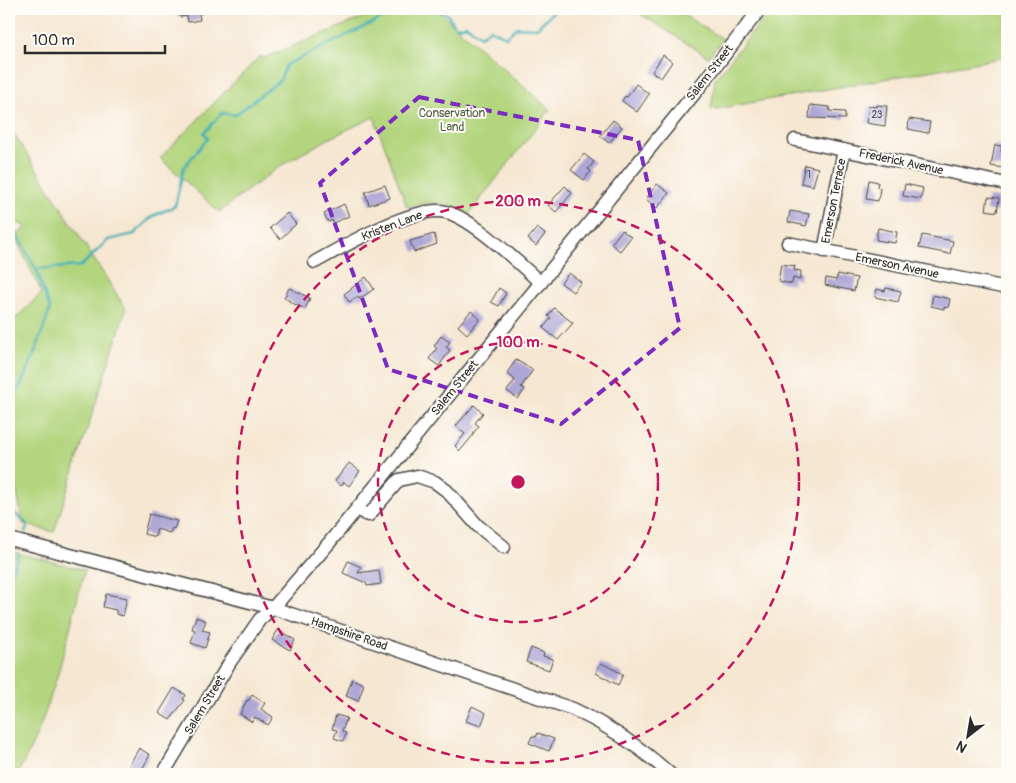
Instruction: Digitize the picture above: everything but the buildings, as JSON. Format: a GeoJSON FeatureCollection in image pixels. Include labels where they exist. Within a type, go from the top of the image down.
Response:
{"type":"FeatureCollection","features":[{"type":"Feature","properties":{"kind":"street","name":"Salem Street"},"geometry":{"type":"LineString","coordinates":[[163,774],[230,662],[260,619],[273,608],[357,508],[698,89],[760,9]]}},
{"type":"Feature","properties":{"kind":"street","name":"Frederick Avenue"},"geometry":{"type":"LineString","coordinates":[[795,140],[1007,184]]}},
{"type":"Feature","properties":{"kind":"street","name":"Emerson Terrace"},"geometry":{"type":"LineString","coordinates":[[824,251],[844,150]]}},
{"type":"Feature","properties":{"kind":"street","name":"Kristen Lane"},"geometry":{"type":"LineString","coordinates":[[315,262],[379,229],[421,214],[438,211],[454,215],[470,223],[541,283]]}},
{"type":"Feature","properties":{"kind":"street","name":"Emerson Avenue"},"geometry":{"type":"LineString","coordinates":[[788,243],[1007,288]]}},
{"type":"Feature","properties":{"kind":"street"},"geometry":{"type":"LineString","coordinates":[[383,476],[391,489]]}},
{"type":"Feature","properties":{"kind":"street"},"geometry":{"type":"LineString","coordinates":[[357,508],[369,515],[399,480],[417,476],[436,482],[447,491],[478,526],[504,547]]}},
{"type":"Feature","properties":{"kind":"street","name":"Hampshire Road"},"geometry":{"type":"LineString","coordinates":[[9,539],[273,608],[573,709],[616,731],[638,746],[670,774]]}},
{"type":"Feature","properties":{"kind":"highlighted area"},"geometry":{"type":"Polygon","coordinates":[[[419,97],[638,140],[680,328],[561,424],[388,369],[320,183],[419,97]]]}},
{"type":"Feature","properties":{"kind":"green space","name":"Conservation Land"},"geometry":{"type":"Polygon","coordinates":[[[384,9],[436,9],[550,110],[469,214],[453,206],[439,203],[407,207],[374,117],[330,138],[280,166],[219,212],[160,158],[260,56],[264,58],[384,9]]]}},
{"type":"Feature","properties":{"kind":"green space"},"geometry":{"type":"Polygon","coordinates":[[[633,9],[674,9],[723,39],[708,57],[633,9]]]}},
{"type":"Feature","properties":{"kind":"green space"},"geometry":{"type":"Polygon","coordinates":[[[771,9],[1007,9],[1007,57],[711,110],[715,79],[771,9]]]}},
{"type":"Feature","properties":{"kind":"green space"},"geometry":{"type":"Polygon","coordinates":[[[9,126],[126,309],[54,532],[23,524],[9,452],[9,325],[42,293],[15,237],[26,227],[9,218],[9,126]]]}},
{"type":"Feature","properties":{"kind":"green space"},"geometry":{"type":"Polygon","coordinates":[[[9,551],[85,570],[49,701],[40,727],[17,774],[9,774],[9,551]]]}},
{"type":"Feature","properties":{"kind":"waterway"},"geometry":{"type":"LineString","coordinates":[[9,220],[36,269],[81,266],[108,240],[134,234],[153,216],[175,206],[184,167],[208,138],[204,133],[222,113],[235,115],[280,80],[286,65],[401,9]]}},
{"type":"Feature","properties":{"kind":"waterway"},"geometry":{"type":"LineString","coordinates":[[432,9],[447,14],[456,27],[466,25],[481,36],[490,29],[506,37],[517,27],[537,28],[556,9]]}},
{"type":"Feature","properties":{"kind":"waterway"},"geometry":{"type":"LineString","coordinates":[[9,411],[36,350],[50,309],[36,269]]}},
{"type":"Feature","properties":{"kind":"waterway"},"geometry":{"type":"LineString","coordinates":[[9,505],[10,509],[28,525],[25,532]]}},
{"type":"Feature","properties":{"kind":"waterway"},"geometry":{"type":"LineString","coordinates":[[9,577],[19,554]]}}]}
